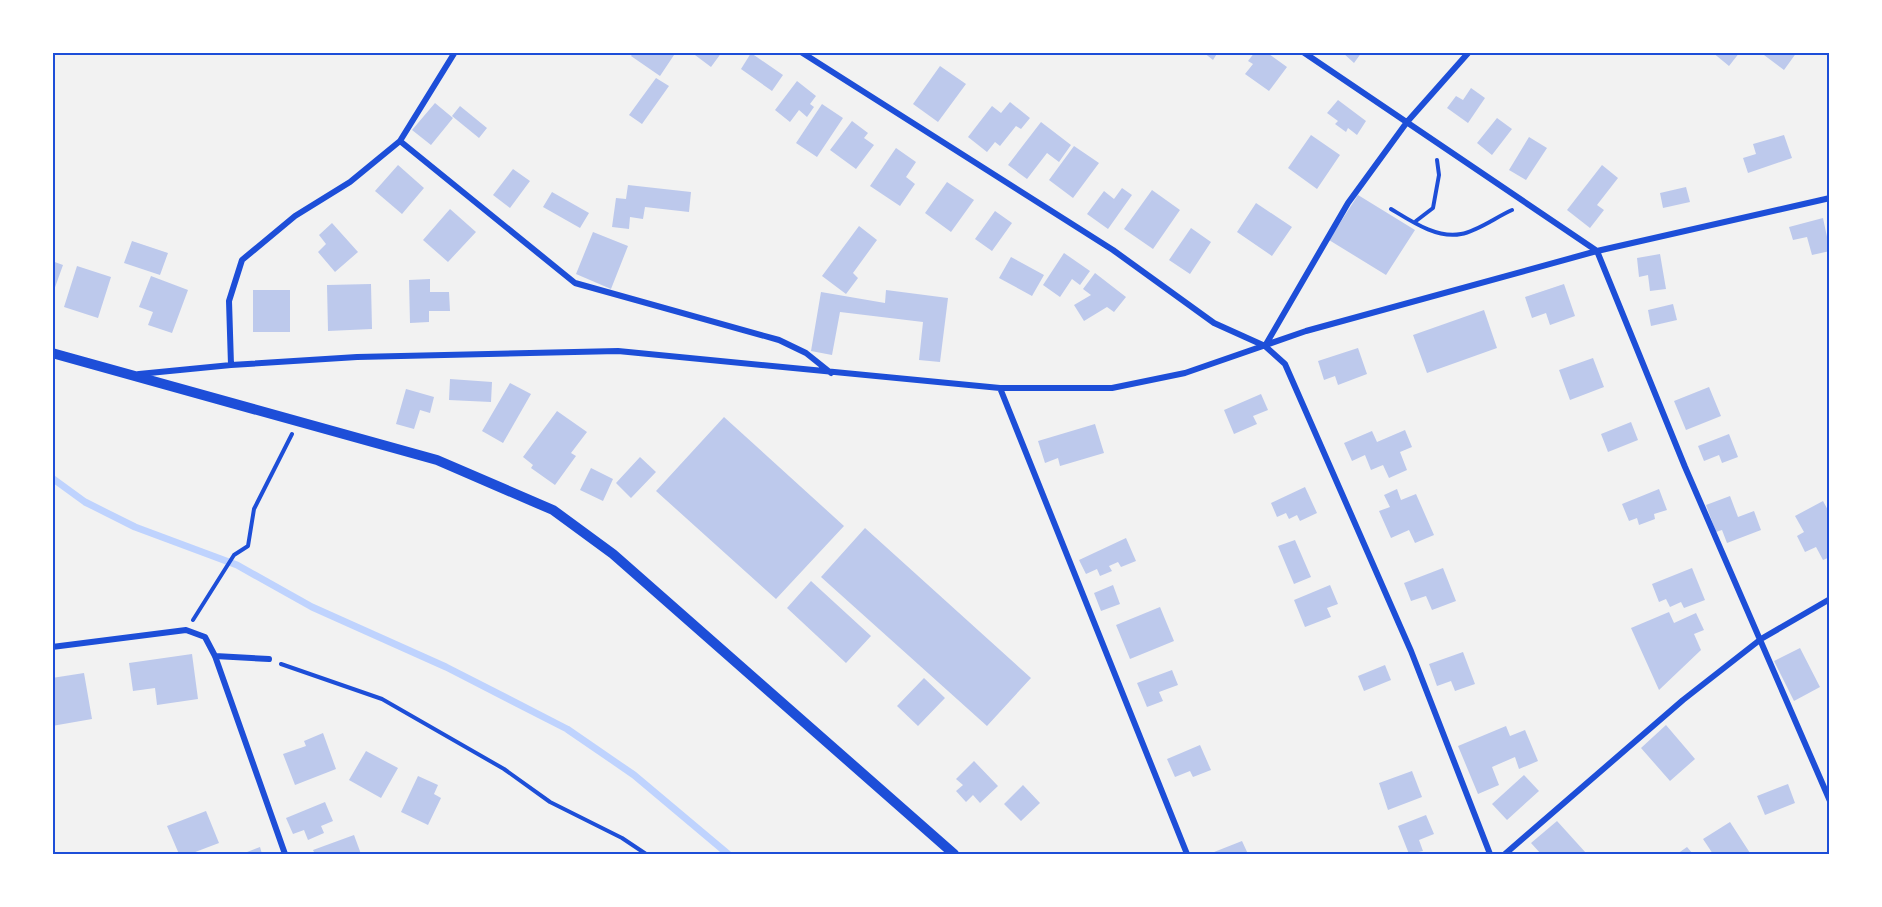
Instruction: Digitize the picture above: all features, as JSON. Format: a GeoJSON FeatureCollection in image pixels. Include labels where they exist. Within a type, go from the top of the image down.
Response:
{"type":"FeatureCollection","features":[{"type":"Feature","properties":{"kind":"street"},"geometry":{"type":"LineString","coordinates":[[231,364],[229,301],[242,260],[295,216],[350,182],[400,141],[454,52]]}},
{"type":"Feature","properties":{"kind":"street"},"geometry":{"type":"LineString","coordinates":[[801,52],[1113,250],[1214,323],[1265,346],[1285,364],[1411,651],[1490,855]]}},
{"type":"Feature","properties":{"kind":"street"},"geometry":{"type":"LineString","coordinates":[[1303,52],[1597,251],[1684,467],[1830,801]]}},
{"type":"Feature","properties":{"kind":"street"},"geometry":{"type":"LineString","coordinates":[[1265,346],[1348,203],[1407,122],[1469,52]]}},
{"type":"Feature","properties":{"kind":"street"},"geometry":{"type":"LineString","coordinates":[[400,141],[575,283],[779,340],[806,353],[831,373]]}},
{"type":"Feature","properties":{"kind":"street"},"geometry":{"type":"LineString","coordinates":[[131,375],[231,364],[357,357],[618,351],[1000,388],[1112,388],[1185,373],[1317,328],[1597,251],[1830,198]]}},
{"type":"Feature","properties":{"kind":"street"},"geometry":{"type":"LineString","coordinates":[[52,353],[437,460],[553,510],[621,560],[954,855]]}},
{"type":"Feature","properties":{"kind":"street"},"geometry":{"type":"LineString","coordinates":[[1000,388],[1187,855]]}},
{"type":"Feature","properties":{"kind":"street"},"geometry":{"type":"LineString","coordinates":[[1505,855],[1683,700],[1761,639],[1830,599]]}},
{"type":"Feature","properties":{"kind":"street"},"geometry":{"type":"LineString","coordinates":[[52,647],[186,630],[204,637],[214,656],[285,855]]}},
{"type":"Feature","properties":{"kind":"street"},"geometry":{"type":"LineString","coordinates":[[214,656],[269,659]]}},
{"type":"Feature","properties":{"kind":"path"},"geometry":{"type":"LineString","coordinates":[[1416,221],[1428,215],[1437,196],[1437,162],[1428,137]]}},
{"type":"Feature","properties":{"kind":"path"},"geometry":{"type":"LineString","coordinates":[[1390,209],[1439,234],[1459,235],[1518,207]]}},
{"type":"Feature","properties":{"kind":"path"},"geometry":{"type":"LineString","coordinates":[[186,630],[234,555],[248,546],[254,509],[298,422]]}},
{"type":"Feature","properties":{"kind":"path"},"geometry":{"type":"LineString","coordinates":[[269,659],[382,699],[477,752],[550,802],[622,838],[646,855]]}},
{"type":"Feature","properties":{"kind":"building"},"geometry":{"type":"Polygon","coordinates":[[[634,52],[676,52],[660,76],[631,56],[634,52]]]}},
{"type":"Feature","properties":{"kind":"building"},"geometry":{"type":"Polygon","coordinates":[[[691,52],[722,52],[711,67],[691,52]]]}},
{"type":"Feature","properties":{"kind":"building"},"geometry":{"type":"Polygon","coordinates":[[[1203,52],[1218,52],[1213,60],[1203,52]]]}},
{"type":"Feature","properties":{"kind":"building"},"geometry":{"type":"Polygon","coordinates":[[[1255,52],[1266,52],[1287,67],[1269,91],[1245,74],[1253,64],[1248,61],[1255,52]]]}},
{"type":"Feature","properties":{"kind":"building"},"geometry":{"type":"Polygon","coordinates":[[[1342,52],[1362,52],[1354,63],[1342,52]]]}},
{"type":"Feature","properties":{"kind":"building"},"geometry":{"type":"Polygon","coordinates":[[[1712,52],[1740,52],[1729,66],[1712,52]]]}},
{"type":"Feature","properties":{"kind":"building"},"geometry":{"type":"Polygon","coordinates":[[[1760,52],[1797,52],[1784,70],[1760,52]]]}},
{"type":"Feature","properties":{"kind":"building"},"geometry":{"type":"Polygon","coordinates":[[[751,53],[783,75],[772,91],[741,69],[751,53]]]}},
{"type":"Feature","properties":{"kind":"building"},"geometry":{"type":"Polygon","coordinates":[[[940,66],[966,84],[938,122],[913,104],[940,66]]]}},
{"type":"Feature","properties":{"kind":"building"},"geometry":{"type":"Polygon","coordinates":[[[656,78],[669,86],[642,124],[629,115],[656,78]]]}},
{"type":"Feature","properties":{"kind":"building"},"geometry":{"type":"Polygon","coordinates":[[[797,81],[816,96],[810,104],[814,107],[807,117],[799,110],[790,122],[775,110],[797,81]]]}},
{"type":"Feature","properties":{"kind":"building"},"geometry":{"type":"Polygon","coordinates":[[[1471,88],[1485,98],[1468,123],[1447,108],[1456,96],[1463,100],[1471,88]]]}},
{"type":"Feature","properties":{"kind":"building"},"geometry":{"type":"Polygon","coordinates":[[[1338,100],[1366,121],[1357,135],[1348,128],[1346,132],[1335,124],[1338,121],[1327,113],[1338,100]]]}},
{"type":"Feature","properties":{"kind":"building"},"geometry":{"type":"Polygon","coordinates":[[[1010,102],[1030,118],[1021,129],[1016,126],[1000,146],[995,142],[987,152],[968,137],[992,106],[1001,113],[1010,102]]]}},
{"type":"Feature","properties":{"kind":"building"},"geometry":{"type":"Polygon","coordinates":[[[435,103],[453,118],[431,145],[412,130],[435,103]]]}},
{"type":"Feature","properties":{"kind":"building"},"geometry":{"type":"Polygon","coordinates":[[[822,104],[843,118],[817,157],[796,143],[822,104]]]}},
{"type":"Feature","properties":{"kind":"building"},"geometry":{"type":"Polygon","coordinates":[[[460,106],[487,128],[479,138],[452,116],[460,106]]]}},
{"type":"Feature","properties":{"kind":"building"},"geometry":{"type":"Polygon","coordinates":[[[1497,118],[1512,129],[1492,155],[1477,143],[1497,118]]]}},
{"type":"Feature","properties":{"kind":"building"},"geometry":{"type":"Polygon","coordinates":[[[852,121],[868,133],[864,138],[874,145],[856,169],[830,150],[852,121]]]}},
{"type":"Feature","properties":{"kind":"building"},"geometry":{"type":"Polygon","coordinates":[[[1041,122],[1071,145],[1059,162],[1047,153],[1027,179],[1008,165],[1041,122]]]}},
{"type":"Feature","properties":{"kind":"building"},"geometry":{"type":"Polygon","coordinates":[[[1311,135],[1340,155],[1317,189],[1288,168],[1311,135]]]}},
{"type":"Feature","properties":{"kind":"building"},"geometry":{"type":"Polygon","coordinates":[[[1784,135],[1792,158],[1748,173],[1743,158],[1756,154],[1753,144],[1784,135]]]}},
{"type":"Feature","properties":{"kind":"building"},"geometry":{"type":"Polygon","coordinates":[[[1529,137],[1547,148],[1526,180],[1509,170],[1529,137]]]}},
{"type":"Feature","properties":{"kind":"building"},"geometry":{"type":"Polygon","coordinates":[[[1074,146],[1099,163],[1073,198],[1049,180],[1074,146]]]}},
{"type":"Feature","properties":{"kind":"building"},"geometry":{"type":"Polygon","coordinates":[[[896,148],[916,162],[906,177],[915,184],[900,206],[870,186],[896,148]]]}},
{"type":"Feature","properties":{"kind":"building"},"geometry":{"type":"Polygon","coordinates":[[[398,165],[424,188],[402,214],[375,191],[398,165]]]}},
{"type":"Feature","properties":{"kind":"building"},"geometry":{"type":"Polygon","coordinates":[[[1602,165],[1618,178],[1597,205],[1604,210],[1590,228],[1567,210],[1602,165]]]}},
{"type":"Feature","properties":{"kind":"building"},"geometry":{"type":"Polygon","coordinates":[[[513,169],[530,181],[510,208],[493,195],[513,169]]]}},
{"type":"Feature","properties":{"kind":"building"},"geometry":{"type":"Polygon","coordinates":[[[947,182],[974,200],[951,232],[925,213],[947,182]]]}},
{"type":"Feature","properties":{"kind":"building"},"geometry":{"type":"Polygon","coordinates":[[[628,185],[691,192],[689,212],[645,207],[643,219],[630,217],[629,229],[612,227],[616,198],[626,199],[628,185]]]}},
{"type":"Feature","properties":{"kind":"building"},"geometry":{"type":"Polygon","coordinates":[[[1686,187],[1690,202],[1663,208],[1660,193],[1686,187]]]}},
{"type":"Feature","properties":{"kind":"building"},"geometry":{"type":"Polygon","coordinates":[[[1122,188],[1132,195],[1108,229],[1087,214],[1104,191],[1114,199],[1122,188]]]}},
{"type":"Feature","properties":{"kind":"building"},"geometry":{"type":"Polygon","coordinates":[[[1152,190],[1180,210],[1153,249],[1124,229],[1152,190]]]}},
{"type":"Feature","properties":{"kind":"building"},"geometry":{"type":"Polygon","coordinates":[[[552,192],[589,213],[580,228],[543,207],[552,192]]]}},
{"type":"Feature","properties":{"kind":"building"},"geometry":{"type":"Polygon","coordinates":[[[1358,195],[1415,230],[1386,275],[1329,240],[1358,195]]]}},
{"type":"Feature","properties":{"kind":"building"},"geometry":{"type":"Polygon","coordinates":[[[1256,203],[1292,227],[1272,256],[1237,232],[1256,203]]]}},
{"type":"Feature","properties":{"kind":"building"},"geometry":{"type":"Polygon","coordinates":[[[450,209],[476,232],[448,262],[423,240],[450,209]]]}},
{"type":"Feature","properties":{"kind":"building"},"geometry":{"type":"Polygon","coordinates":[[[995,211],[1012,223],[992,251],[975,239],[995,211]]]}},
{"type":"Feature","properties":{"kind":"building"},"geometry":{"type":"Polygon","coordinates":[[[1823,218],[1830,251],[1812,255],[1807,237],[1793,240],[1789,227],[1823,218]]]}},
{"type":"Feature","properties":{"kind":"building"},"geometry":{"type":"Polygon","coordinates":[[[332,223],[358,252],[335,272],[318,252],[326,244],[319,235],[332,223]]]}},
{"type":"Feature","properties":{"kind":"building"},"geometry":{"type":"Polygon","coordinates":[[[859,226],[877,240],[853,273],[858,278],[846,294],[822,276],[859,226]]]}},
{"type":"Feature","properties":{"kind":"building"},"geometry":{"type":"Polygon","coordinates":[[[1191,228],[1211,242],[1190,274],[1169,260],[1191,228]]]}},
{"type":"Feature","properties":{"kind":"building"},"geometry":{"type":"Polygon","coordinates":[[[593,232],[628,246],[611,289],[576,274],[593,232]]]}},
{"type":"Feature","properties":{"kind":"building"},"geometry":{"type":"Polygon","coordinates":[[[132,241],[168,253],[160,275],[124,263],[132,241]]]}},
{"type":"Feature","properties":{"kind":"building"},"geometry":{"type":"Polygon","coordinates":[[[1064,253],[1090,271],[1080,285],[1072,279],[1060,297],[1043,285],[1064,253]]]}},
{"type":"Feature","properties":{"kind":"building"},"geometry":{"type":"Polygon","coordinates":[[[1660,254],[1666,289],[1650,291],[1648,275],[1639,277],[1637,258],[1660,254]]]}},
{"type":"Feature","properties":{"kind":"building"},"geometry":{"type":"Polygon","coordinates":[[[1011,257],[1044,275],[1032,296],[999,278],[1011,257]]]}},
{"type":"Feature","properties":{"kind":"building"},"geometry":{"type":"Polygon","coordinates":[[[52,261],[63,265],[53,293],[52,293],[52,261]]]}},
{"type":"Feature","properties":{"kind":"building"},"geometry":{"type":"Polygon","coordinates":[[[77,266],[111,277],[98,318],[64,307],[77,266]]]}},
{"type":"Feature","properties":{"kind":"building"},"geometry":{"type":"Polygon","coordinates":[[[1095,273],[1126,297],[1114,312],[1107,307],[1084,321],[1074,305],[1091,295],[1083,289],[1095,273]]]}},
{"type":"Feature","properties":{"kind":"building"},"geometry":{"type":"Polygon","coordinates":[[[151,276],[188,290],[172,333],[148,325],[153,312],[139,307],[151,276]]]}},
{"type":"Feature","properties":{"kind":"building"},"geometry":{"type":"Polygon","coordinates":[[[430,279],[430,292],[449,292],[450,311],[429,311],[429,322],[410,323],[409,280],[430,279]]]}},
{"type":"Feature","properties":{"kind":"building"},"geometry":{"type":"Polygon","coordinates":[[[371,284],[372,329],[328,331],[327,285],[371,284]]]}},
{"type":"Feature","properties":{"kind":"building"},"geometry":{"type":"Polygon","coordinates":[[[1564,284],[1575,316],[1550,325],[1546,313],[1532,318],[1525,297],[1564,284]]]}},
{"type":"Feature","properties":{"kind":"building"},"geometry":{"type":"Polygon","coordinates":[[[253,290],[290,290],[290,332],[253,332],[253,290]]]}},
{"type":"Feature","properties":{"kind":"building"},"geometry":{"type":"Polygon","coordinates":[[[886,290],[948,298],[940,362],[919,360],[923,322],[840,312],[832,355],[811,351],[821,292],[885,303],[886,290]]]}},
{"type":"Feature","properties":{"kind":"building"},"geometry":{"type":"Polygon","coordinates":[[[1673,304],[1677,320],[1651,326],[1648,310],[1673,304]]]}},
{"type":"Feature","properties":{"kind":"building"},"geometry":{"type":"Polygon","coordinates":[[[1484,310],[1497,348],[1427,373],[1413,335],[1484,310]]]}},
{"type":"Feature","properties":{"kind":"building"},"geometry":{"type":"Polygon","coordinates":[[[1358,348],[1367,374],[1338,385],[1335,376],[1324,380],[1318,361],[1358,348]]]}},
{"type":"Feature","properties":{"kind":"building"},"geometry":{"type":"Polygon","coordinates":[[[1593,358],[1604,387],[1570,400],[1559,370],[1593,358]]]}},
{"type":"Feature","properties":{"kind":"building"},"geometry":{"type":"Polygon","coordinates":[[[450,379],[492,382],[491,402],[449,400],[450,379]]]}},
{"type":"Feature","properties":{"kind":"building"},"geometry":{"type":"Polygon","coordinates":[[[510,383],[531,394],[503,443],[482,431],[510,383]]]}},
{"type":"Feature","properties":{"kind":"building"},"geometry":{"type":"Polygon","coordinates":[[[1709,387],[1721,416],[1686,430],[1674,401],[1709,387]]]}},
{"type":"Feature","properties":{"kind":"building"},"geometry":{"type":"Polygon","coordinates":[[[406,389],[434,397],[430,413],[420,410],[414,429],[396,424],[406,389]]]}},
{"type":"Feature","properties":{"kind":"building"},"geometry":{"type":"Polygon","coordinates":[[[1261,394],[1268,410],[1253,416],[1257,424],[1234,434],[1224,410],[1261,394]]]}},
{"type":"Feature","properties":{"kind":"building"},"geometry":{"type":"Polygon","coordinates":[[[557,411],[587,432],[571,453],[576,456],[555,485],[531,468],[533,465],[523,457],[557,411]]]}},
{"type":"Feature","properties":{"kind":"building"},"geometry":{"type":"Polygon","coordinates":[[[724,417],[844,526],[776,599],[656,491],[724,417]]]}},
{"type":"Feature","properties":{"kind":"building"},"geometry":{"type":"Polygon","coordinates":[[[1631,422],[1638,440],[1608,452],[1601,434],[1631,422]]]}},
{"type":"Feature","properties":{"kind":"building"},"geometry":{"type":"Polygon","coordinates":[[[1095,424],[1104,453],[1060,466],[1058,458],[1045,463],[1038,441],[1095,424]]]}},
{"type":"Feature","properties":{"kind":"building"},"geometry":{"type":"Polygon","coordinates":[[[1405,430],[1412,447],[1400,452],[1407,470],[1389,478],[1383,465],[1371,470],[1365,455],[1352,461],[1344,443],[1372,431],[1377,442],[1405,430]]]}},
{"type":"Feature","properties":{"kind":"building"},"geometry":{"type":"Polygon","coordinates":[[[1729,434],[1738,457],[1722,463],[1719,455],[1704,461],[1698,446],[1729,434]]]}},
{"type":"Feature","properties":{"kind":"building"},"geometry":{"type":"Polygon","coordinates":[[[640,457],[656,472],[631,498],[616,483],[640,457]]]}},
{"type":"Feature","properties":{"kind":"building"},"geometry":{"type":"Polygon","coordinates":[[[591,468],[613,479],[603,501],[580,490],[591,468]]]}},
{"type":"Feature","properties":{"kind":"building"},"geometry":{"type":"Polygon","coordinates":[[[1305,487],[1317,513],[1300,521],[1297,515],[1289,519],[1286,513],[1277,517],[1271,503],[1305,487]]]}},
{"type":"Feature","properties":{"kind":"building"},"geometry":{"type":"Polygon","coordinates":[[[1397,489],[1401,500],[1416,494],[1434,535],[1415,543],[1409,530],[1391,538],[1379,511],[1390,507],[1384,495],[1397,489]]]}},
{"type":"Feature","properties":{"kind":"building"},"geometry":{"type":"Polygon","coordinates":[[[1659,489],[1667,510],[1654,514],[1655,519],[1639,525],[1637,518],[1629,521],[1622,504],[1659,489]]]}},
{"type":"Feature","properties":{"kind":"building"},"geometry":{"type":"Polygon","coordinates":[[[1730,496],[1738,517],[1754,511],[1761,530],[1727,543],[1722,530],[1716,532],[1706,505],[1730,496]]]}},
{"type":"Feature","properties":{"kind":"building"},"geometry":{"type":"Polygon","coordinates":[[[1823,501],[1830,514],[1830,557],[1823,560],[1816,547],[1805,552],[1797,536],[1804,532],[1795,516],[1823,501]]]}},
{"type":"Feature","properties":{"kind":"building"},"geometry":{"type":"Polygon","coordinates":[[[865,528],[1031,678],[987,726],[821,577],[865,528]]]}},
{"type":"Feature","properties":{"kind":"building"},"geometry":{"type":"Polygon","coordinates":[[[1126,538],[1136,561],[1121,567],[1118,562],[1109,566],[1112,571],[1100,576],[1097,569],[1086,574],[1079,560],[1126,538]]]}},
{"type":"Feature","properties":{"kind":"building"},"geometry":{"type":"Polygon","coordinates":[[[1295,540],[1311,577],[1294,584],[1278,546],[1295,540]]]}},
{"type":"Feature","properties":{"kind":"building"},"geometry":{"type":"Polygon","coordinates":[[[1443,568],[1456,601],[1432,610],[1426,596],[1411,601],[1404,583],[1443,568]]]}},
{"type":"Feature","properties":{"kind":"building"},"geometry":{"type":"Polygon","coordinates":[[[1692,568],[1705,600],[1684,608],[1681,602],[1670,607],[1666,599],[1659,602],[1652,584],[1692,568]]]}},
{"type":"Feature","properties":{"kind":"building"},"geometry":{"type":"Polygon","coordinates":[[[811,581],[871,636],[846,663],[787,608],[811,581]]]}},
{"type":"Feature","properties":{"kind":"building"},"geometry":{"type":"Polygon","coordinates":[[[1113,585],[1120,604],[1101,611],[1094,593],[1113,585]]]}},
{"type":"Feature","properties":{"kind":"building"},"geometry":{"type":"Polygon","coordinates":[[[1330,585],[1338,604],[1327,608],[1331,617],[1305,627],[1294,600],[1330,585]]]}},
{"type":"Feature","properties":{"kind":"building"},"geometry":{"type":"Polygon","coordinates":[[[1160,607],[1174,641],[1130,659],[1116,625],[1160,607]]]}},
{"type":"Feature","properties":{"kind":"building"},"geometry":{"type":"Polygon","coordinates":[[[1669,612],[1674,623],[1696,613],[1704,630],[1694,634],[1701,650],[1659,690],[1631,628],[1669,612]]]}},
{"type":"Feature","properties":{"kind":"building"},"geometry":{"type":"Polygon","coordinates":[[[1800,648],[1820,687],[1794,701],[1774,661],[1800,648]]]}},
{"type":"Feature","properties":{"kind":"building"},"geometry":{"type":"Polygon","coordinates":[[[1463,652],[1475,684],[1455,691],[1451,681],[1437,686],[1429,664],[1463,652]]]}},
{"type":"Feature","properties":{"kind":"building"},"geometry":{"type":"Polygon","coordinates":[[[192,654],[198,699],[157,705],[155,688],[133,691],[129,663],[192,654]]]}},
{"type":"Feature","properties":{"kind":"building"},"geometry":{"type":"Polygon","coordinates":[[[1385,665],[1391,680],[1364,691],[1358,676],[1385,665]]]}},
{"type":"Feature","properties":{"kind":"building"},"geometry":{"type":"Polygon","coordinates":[[[1172,670],[1178,685],[1159,692],[1163,701],[1147,707],[1137,683],[1172,670]]]}},
{"type":"Feature","properties":{"kind":"building"},"geometry":{"type":"Polygon","coordinates":[[[84,673],[92,719],[52,726],[52,678],[84,673]]]}},
{"type":"Feature","properties":{"kind":"building"},"geometry":{"type":"Polygon","coordinates":[[[924,678],[945,698],[918,726],[897,706],[924,678]]]}},
{"type":"Feature","properties":{"kind":"building"},"geometry":{"type":"Polygon","coordinates":[[[1666,725],[1695,759],[1670,781],[1641,748],[1666,725]]]}},
{"type":"Feature","properties":{"kind":"building"},"geometry":{"type":"Polygon","coordinates":[[[1506,726],[1510,736],[1525,730],[1538,761],[1519,769],[1515,757],[1492,767],[1499,785],[1478,794],[1458,746],[1506,726]]]}},
{"type":"Feature","properties":{"kind":"building"},"geometry":{"type":"Polygon","coordinates":[[[323,733],[336,769],[295,785],[283,754],[306,746],[304,741],[323,733]]]}},
{"type":"Feature","properties":{"kind":"building"},"geometry":{"type":"Polygon","coordinates":[[[1200,745],[1211,770],[1193,777],[1190,771],[1175,777],[1167,759],[1200,745]]]}},
{"type":"Feature","properties":{"kind":"building"},"geometry":{"type":"Polygon","coordinates":[[[366,751],[398,768],[381,798],[349,780],[366,751]]]}},
{"type":"Feature","properties":{"kind":"building"},"geometry":{"type":"Polygon","coordinates":[[[974,761],[998,786],[980,803],[973,795],[966,802],[956,791],[963,785],[956,779],[974,761]]]}},
{"type":"Feature","properties":{"kind":"building"},"geometry":{"type":"Polygon","coordinates":[[[1412,771],[1422,797],[1388,810],[1379,783],[1412,771]]]}},
{"type":"Feature","properties":{"kind":"building"},"geometry":{"type":"Polygon","coordinates":[[[1524,775],[1539,791],[1507,820],[1492,804],[1524,775]]]}},
{"type":"Feature","properties":{"kind":"building"},"geometry":{"type":"Polygon","coordinates":[[[418,776],[438,785],[434,794],[441,798],[428,825],[401,812],[418,776]]]}},
{"type":"Feature","properties":{"kind":"building"},"geometry":{"type":"Polygon","coordinates":[[[1788,784],[1795,803],[1765,815],[1757,796],[1788,784]]]}},
{"type":"Feature","properties":{"kind":"building"},"geometry":{"type":"Polygon","coordinates":[[[1023,785],[1040,803],[1021,821],[1004,804],[1023,785]]]}},
{"type":"Feature","properties":{"kind":"building"},"geometry":{"type":"Polygon","coordinates":[[[325,802],[333,821],[321,826],[324,833],[308,840],[304,830],[293,834],[286,818],[325,802]]]}},
{"type":"Feature","properties":{"kind":"building"},"geometry":{"type":"Polygon","coordinates":[[[206,811],[219,843],[190,854],[179,854],[167,826],[206,811]]]}},
{"type":"Feature","properties":{"kind":"building"},"geometry":{"type":"Polygon","coordinates":[[[1426,815],[1434,834],[1419,840],[1423,851],[1409,854],[1398,826],[1426,815]]]}},
{"type":"Feature","properties":{"kind":"building"},"geometry":{"type":"Polygon","coordinates":[[[1557,821],[1586,853],[1541,854],[1531,843],[1557,821]]]}},
{"type":"Feature","properties":{"kind":"building"},"geometry":{"type":"Polygon","coordinates":[[[1730,822],[1750,853],[1713,854],[1703,839],[1730,822]]]}},
{"type":"Feature","properties":{"kind":"building"},"geometry":{"type":"Polygon","coordinates":[[[354,835],[361,854],[315,854],[313,850],[354,835]]]}},
{"type":"Feature","properties":{"kind":"building"},"geometry":{"type":"Polygon","coordinates":[[[1242,841],[1248,854],[1209,854],[1242,841]]]}},
{"type":"Feature","properties":{"kind":"building"},"geometry":{"type":"Polygon","coordinates":[[[260,847],[262,854],[242,854],[260,847]]]}},
{"type":"Feature","properties":{"kind":"building"},"geometry":{"type":"Polygon","coordinates":[[[1687,847],[1693,854],[1677,854],[1687,847]]]}},
{"type":"Feature","properties":{"kind":"waterway"},"geometry":{"type":"LineString","coordinates":[[52,478],[85,502],[135,527],[237,565],[312,607],[446,667],[567,729],[634,775],[728,854]]}}]}
